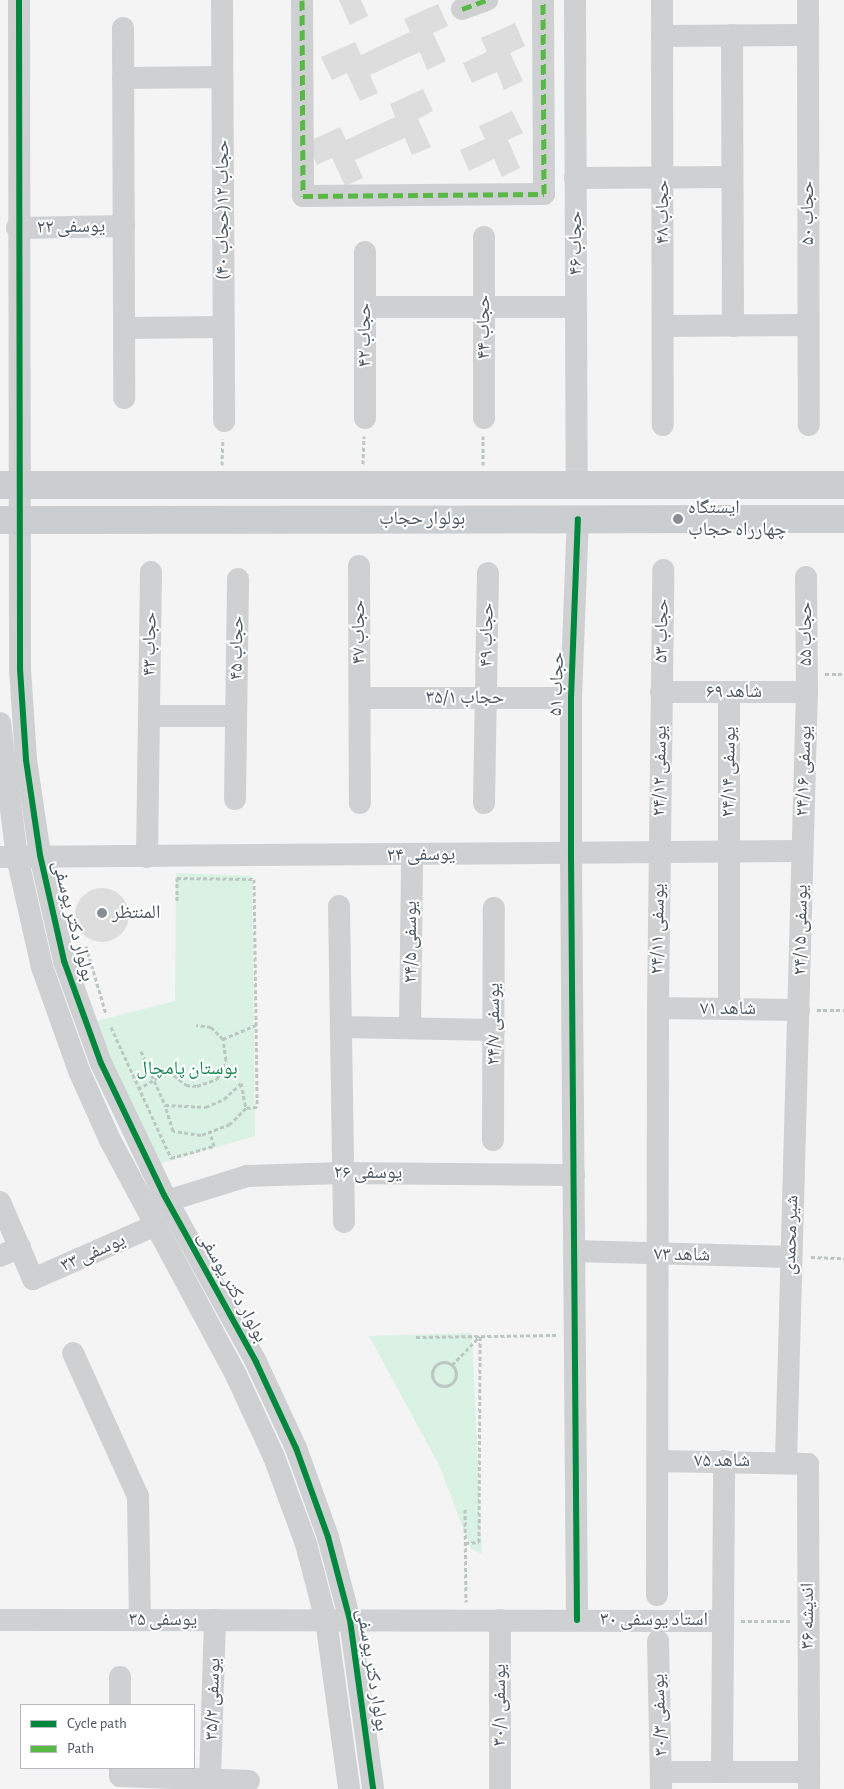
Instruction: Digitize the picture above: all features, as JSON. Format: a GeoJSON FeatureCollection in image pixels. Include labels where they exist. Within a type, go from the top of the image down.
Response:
{"type":"FeatureCollection","features":[{"type":"Feature","properties":{"kind":"main road","name":"بولوار حجاب"},"geometry":{"type":"LineString","coordinates":[[8,485],[577,485],[838,480]]}},
{"type":"Feature","properties":{"kind":"main road","name":"بولوار حجاب"},"geometry":{"type":"LineString","coordinates":[[8,520],[578,519],[841,523]]}},
{"type":"Feature","properties":{"kind":"street","name":"بولوار دکتر یوسفی"},"geometry":{"type":"LineString","coordinates":[[19,0],[17,228],[8,520],[26,760],[40,855],[64,960],[118,1100],[167,1201],[256,1362],[296,1448],[328,1537],[350,1620],[373,1789]]}},
{"type":"Feature","properties":{"kind":"street","name":"حجاب ۱۲(حجاب ۴۰)"},"geometry":{"type":"LineString","coordinates":[[222,0],[224,420]]}},
{"type":"Feature","properties":{"kind":"street"},"geometry":{"type":"LineString","coordinates":[[302,0],[303,196],[312,196],[544,194],[543,0]]}},
{"type":"Feature","properties":{"kind":"street"},"geometry":{"type":"LineString","coordinates":[[462,9],[487,0]]}},
{"type":"Feature","properties":{"kind":"street","name":"حجاب ۴۶"},"geometry":{"type":"LineString","coordinates":[[575,0],[577,485]]}},
{"type":"Feature","properties":{"kind":"street","name":"حجاب ۴۸"},"geometry":{"type":"LineString","coordinates":[[662,0],[664,425]]}},
{"type":"Feature","properties":{"kind":"street","name":"حجاب ۵۰"},"geometry":{"type":"LineString","coordinates":[[808,0],[809,425]]}},
{"type":"Feature","properties":{"kind":"street"},"geometry":{"type":"LineString","coordinates":[[123,28],[124,398]]}},
{"type":"Feature","properties":{"kind":"street"},"geometry":{"type":"LineString","coordinates":[[732,35],[733,326]]}},
{"type":"Feature","properties":{"kind":"street"},"geometry":{"type":"LineString","coordinates":[[662,36],[808,35]]}},
{"type":"Feature","properties":{"kind":"street"},"geometry":{"type":"LineString","coordinates":[[123,78],[222,77]]}},
{"type":"Feature","properties":{"kind":"street"},"geometry":{"type":"LineString","coordinates":[[575,178],[732,177]]}},
{"type":"Feature","properties":{"kind":"street","name":"یوسفی ۲۲"},"geometry":{"type":"LineString","coordinates":[[17,228],[124,226]]}},
{"type":"Feature","properties":{"kind":"street","name":"حجاب ۴۴"},"geometry":{"type":"LineString","coordinates":[[484,237],[484,418]]}},
{"type":"Feature","properties":{"kind":"street","name":"حجاب ۴۲"},"geometry":{"type":"LineString","coordinates":[[365,418],[366,252]]}},
{"type":"Feature","properties":{"kind":"street"},"geometry":{"type":"LineString","coordinates":[[365,307],[576,307]]}},
{"type":"Feature","properties":{"kind":"street"},"geometry":{"type":"LineString","coordinates":[[663,326],[808,325]]}},
{"type":"Feature","properties":{"kind":"street"},"geometry":{"type":"LineString","coordinates":[[124,328],[223,327]]}},
{"type":"Feature","properties":{"kind":"street","name":"حجاب ۵۱"},"geometry":{"type":"LineString","coordinates":[[577,1620],[571,698],[578,519]]}},
{"type":"Feature","properties":{"kind":"street","name":"حجاب ۴۷"},"geometry":{"type":"LineString","coordinates":[[359,566],[360,803]]}},
{"type":"Feature","properties":{"kind":"street","name":"حجاب ۵۳"},"geometry":{"type":"LineString","coordinates":[[661,692],[663,570]]}},
{"type":"Feature","properties":{"kind":"street","name":"حجاب ۴۳"},"geometry":{"type":"LineString","coordinates":[[147,857],[151,572]]}},
{"type":"Feature","properties":{"kind":"street","name":"حجاب ۴۹"},"geometry":{"type":"LineString","coordinates":[[484,803],[488,572]]}},
{"type":"Feature","properties":{"kind":"street","name":"حجاب ۵۵"},"geometry":{"type":"LineString","coordinates":[[806,577],[807,692]]}},
{"type":"Feature","properties":{"kind":"street","name":"حجاب ۴۵"},"geometry":{"type":"LineString","coordinates":[[235,799],[238,579]]}},
{"type":"Feature","properties":{"kind":"street","name":"شاهد ۶۹"},"geometry":{"type":"LineString","coordinates":[[661,692],[807,692]]}},
{"type":"Feature","properties":{"kind":"street","name":"یوسفی ۲۴/۱۲"},"geometry":{"type":"LineString","coordinates":[[659,850],[661,692]]}},
{"type":"Feature","properties":{"kind":"street","name":"یوسفی ۲۴/۱۴"},"geometry":{"type":"LineString","coordinates":[[729,1009],[730,692]]}},
{"type":"Feature","properties":{"kind":"street","name":"یوسفی ۲۴/۱۶"},"geometry":{"type":"LineString","coordinates":[[802,851],[807,692]]}},
{"type":"Feature","properties":{"kind":"street","name":"حجاب ۳۵/۱"},"geometry":{"type":"LineString","coordinates":[[360,698],[571,698]]}},
{"type":"Feature","properties":{"kind":"street"},"geometry":{"type":"LineString","coordinates":[[148,716],[236,716]]}},
{"type":"Feature","properties":{"kind":"street","name":"بولوار دکتر یوسفی"},"geometry":{"type":"LineString","coordinates":[[0,724],[8,857],[42,967],[79,1072],[154,1226],[235,1373],[274,1457],[306,1544],[326,1620],[350,1789]]}},
{"type":"Feature","properties":{"kind":"street","name":"یوسفی ۲۴"},"geometry":{"type":"LineString","coordinates":[[8,857],[40,855],[147,857],[412,856],[659,850],[802,851]]}},
{"type":"Feature","properties":{"kind":"street","name":"یوسفی ۲۴/۱۱"},"geometry":{"type":"LineString","coordinates":[[657,1595],[659,850]]}},
{"type":"Feature","properties":{"kind":"street","name":"یوسفی ۲۴/۱۵"},"geometry":{"type":"LineString","coordinates":[[799,1010],[802,851]]}},
{"type":"Feature","properties":{"kind":"street","name":"یوسفی ۲۴/۵"},"geometry":{"type":"LineString","coordinates":[[410,1028],[412,856]]}},
{"type":"Feature","properties":{"kind":"street"},"geometry":{"type":"LineString","coordinates":[[339,906],[344,1222]]}},
{"type":"Feature","properties":{"kind":"street","name":"یوسفی ۲۴/۷"},"geometry":{"type":"LineString","coordinates":[[493,1140],[494,908]]}},
{"type":"Feature","properties":{"kind":"street","name":"شاهد ۷۱"},"geometry":{"type":"LineString","coordinates":[[658,1008],[799,1010]]}},
{"type":"Feature","properties":{"kind":"street","name":"شیر محمدی"},"geometry":{"type":"LineString","coordinates":[[786,1461],[790,1257],[799,1010]]}},
{"type":"Feature","properties":{"kind":"street"},"geometry":{"type":"LineString","coordinates":[[341,1027],[494,1030]]}},
{"type":"Feature","properties":{"kind":"street","name":"یوسفی ۲۶"},"geometry":{"type":"LineString","coordinates":[[167,1201],[247,1176],[343,1172],[574,1175]]}},
{"type":"Feature","properties":{"kind":"street"},"geometry":{"type":"LineString","coordinates":[[0,1202],[10,1251]]}},
{"type":"Feature","properties":{"kind":"street","name":"یوسفی ۳۳"},"geometry":{"type":"LineString","coordinates":[[10,1251],[33,1279],[154,1226]]}},
{"type":"Feature","properties":{"kind":"street","name":"شاهد ۷۳"},"geometry":{"type":"LineString","coordinates":[[574,1251],[659,1255],[790,1257]]}},
{"type":"Feature","properties":{"kind":"street"},"geometry":{"type":"LineString","coordinates":[[73,1353],[138,1496],[140,1620]]}},
{"type":"Feature","properties":{"kind":"street","name":"شاهد ۷۵"},"geometry":{"type":"LineString","coordinates":[[658,1461],[786,1461]]}},
{"type":"Feature","properties":{"kind":"street"},"geometry":{"type":"LineString","coordinates":[[722,1772],[724,1461]]}},
{"type":"Feature","properties":{"kind":"street","name":"اندیشه ۳۶"},"geometry":{"type":"LineString","coordinates":[[786,1461],[808,1464],[809,1781]]}},
{"type":"Feature","properties":{"kind":"street","name":"یوسفی ۳۵"},"geometry":{"type":"LineString","coordinates":[[0,1620],[350,1620]]}},
{"type":"Feature","properties":{"kind":"street","name":"یوسفی ۳۵/۲"},"geometry":{"type":"LineString","coordinates":[[210,1779],[215,1620]]}},
{"type":"Feature","properties":{"kind":"street","name":"استاد یوسفی ۳۰"},"geometry":{"type":"LineString","coordinates":[[350,1620],[723,1621]]}},
{"type":"Feature","properties":{"kind":"street","name":"یوسفی ۳۰/۱"},"geometry":{"type":"LineString","coordinates":[[500,1620],[500,1789]]}},
{"type":"Feature","properties":{"kind":"street","name":"یوسفی ۳۰/۳"},"geometry":{"type":"LineString","coordinates":[[658,1641],[662,1781]]}},
{"type":"Feature","properties":{"kind":"street"},"geometry":{"type":"LineString","coordinates":[[120,1677],[120,1704]]}},
{"type":"Feature","properties":{"kind":"street"},"geometry":{"type":"LineString","coordinates":[[120,1772],[249,1781]]}},
{"type":"Feature","properties":{"kind":"street"},"geometry":{"type":"LineString","coordinates":[[662,1781],[722,1772],[809,1781]]}},
{"type":"Feature","properties":{"kind":"path"},"geometry":{"type":"LineString","coordinates":[[363,485],[365,418]]}},
{"type":"Feature","properties":{"kind":"path"},"geometry":{"type":"LineString","coordinates":[[483,485],[484,418]]}},
{"type":"Feature","properties":{"kind":"path"},"geometry":{"type":"LineString","coordinates":[[221,485],[224,420]]}},
{"type":"Feature","properties":{"kind":"path"},"geometry":{"type":"LineString","coordinates":[[141,1051],[173,1131],[210,1133],[230,1124],[246,1108],[257,1107],[254,879],[178,878],[177,901]]}},
{"type":"Feature","properties":{"kind":"path"},"geometry":{"type":"LineString","coordinates":[[86,946],[110,1025],[171,1158],[214,1146],[210,1133]]}},
{"type":"Feature","properties":{"kind":"path"},"geometry":{"type":"LineString","coordinates":[[799,1010],[844,1010]]}},
{"type":"Feature","properties":{"kind":"path"},"geometry":{"type":"LineString","coordinates":[[118,1100],[168,1071],[186,1085],[197,1086],[217,1079],[226,1060],[223,1039],[212,1028],[196,1025]]}},
{"type":"Feature","properties":{"kind":"path"},"geometry":{"type":"LineString","coordinates":[[223,1039],[256,1025]]}},
{"type":"Feature","properties":{"kind":"path"},"geometry":{"type":"LineString","coordinates":[[164,1105],[206,1107],[224,1099],[241,1083],[246,1108]]}},
{"type":"Feature","properties":{"kind":"path"},"geometry":{"type":"LineString","coordinates":[[790,1257],[844,1258]]}},
{"type":"Feature","properties":{"kind":"path"},"geometry":{"type":"LineString","coordinates":[[416,1336],[575,1334]]}},
{"type":"Feature","properties":{"kind":"path"},"geometry":{"type":"LineString","coordinates":[[452,1365],[480,1336]]}},
{"type":"Feature","properties":{"kind":"path"},"geometry":{"type":"LineString","coordinates":[[465,1544],[479,1542],[480,1336]]}},
{"type":"Feature","properties":{"kind":"path"},"geometry":{"type":"LineString","coordinates":[[446,1362],[452,1365],[456,1371],[451,1384],[438,1385],[433,1380],[434,1367],[446,1362]]}},
{"type":"Feature","properties":{"kind":"path"},"geometry":{"type":"LineString","coordinates":[[465,1509],[467,1620]]}},
{"type":"Feature","properties":{"kind":"green space","name":"بوستان پامچال"},"geometry":{"type":"Polygon","coordinates":[[[176,873],[252,876],[255,1136],[161,1163],[122,1089],[96,1021],[175,1001],[176,873]]]}},
{"type":"Feature","properties":{"kind":"green space"},"geometry":{"type":"Polygon","coordinates":[[[472,1333],[482,1554],[471,1549],[439,1465],[369,1336],[472,1333]]]}},
{"type":"Feature","properties":{"kind":"building"},"geometry":{"type":"Polygon","coordinates":[[[339,0],[361,0],[368,16],[350,25],[339,0]]]}},
{"type":"Feature","properties":{"kind":"building"},"geometry":{"type":"Polygon","coordinates":[[[438,4],[448,26],[433,33],[446,61],[427,70],[420,52],[370,75],[378,93],[360,101],[347,73],[332,80],[321,57],[355,42],[361,55],[410,32],[404,19],[438,4]]]}},
{"type":"Feature","properties":{"kind":"building"},"geometry":{"type":"Polygon","coordinates":[[[515,23],[525,46],[510,53],[523,81],[504,90],[497,72],[472,83],[463,63],[487,52],[481,38],[515,23]]]}},
{"type":"Feature","properties":{"kind":"building"},"geometry":{"type":"Polygon","coordinates":[[[423,89],[433,111],[418,119],[431,147],[412,155],[405,138],[355,160],[363,178],[345,186],[332,158],[317,165],[307,142],[340,127],[346,140],[395,117],[390,104],[423,89]]]}},
{"type":"Feature","properties":{"kind":"building"},"geometry":{"type":"Polygon","coordinates":[[[512,111],[523,133],[508,140],[520,168],[502,177],[494,159],[469,171],[460,150],[485,139],[479,126],[512,111]]]}},
{"type":"Feature","properties":{"kind":"building","name":"المنتظر"},"geometry":{"type":"Polygon","coordinates":[[[97,888],[107,888],[121,896],[127,905],[129,915],[127,925],[121,934],[107,942],[97,942],[87,937],[80,930],[75,920],[75,910],[80,900],[87,893],[97,888]]]}},
{"type":"Feature","properties":{"kind":"marked path"},"geometry":{"type":"LineString","coordinates":[[302,0],[303,196],[544,194],[543,0]]}},
{"type":"Feature","properties":{"kind":"marked path"},"geometry":{"type":"LineString","coordinates":[[462,9],[487,0]]}},
{"type":"Feature","properties":{"kind":"cycle path"},"geometry":{"type":"LineString","coordinates":[[19,0],[20,669],[26,760],[40,855],[64,961],[101,1063],[164,1195],[256,1362],[296,1448],[328,1537],[350,1620],[373,1789]]}},
{"type":"Feature","properties":{"kind":"cycle path"},"geometry":{"type":"LineString","coordinates":[[577,1620],[571,698],[578,519]]}},
{"type":"Feature","properties":{"kind":"place","name":"ایستگاه چهارراه حجاب"},"geometry":{"type":"Point","coordinates":[678,519]}},
{"type":"Feature","properties":{"kind":"place","name":"المنتظر"},"geometry":{"type":"Point","coordinates":[102,913]}}]}
